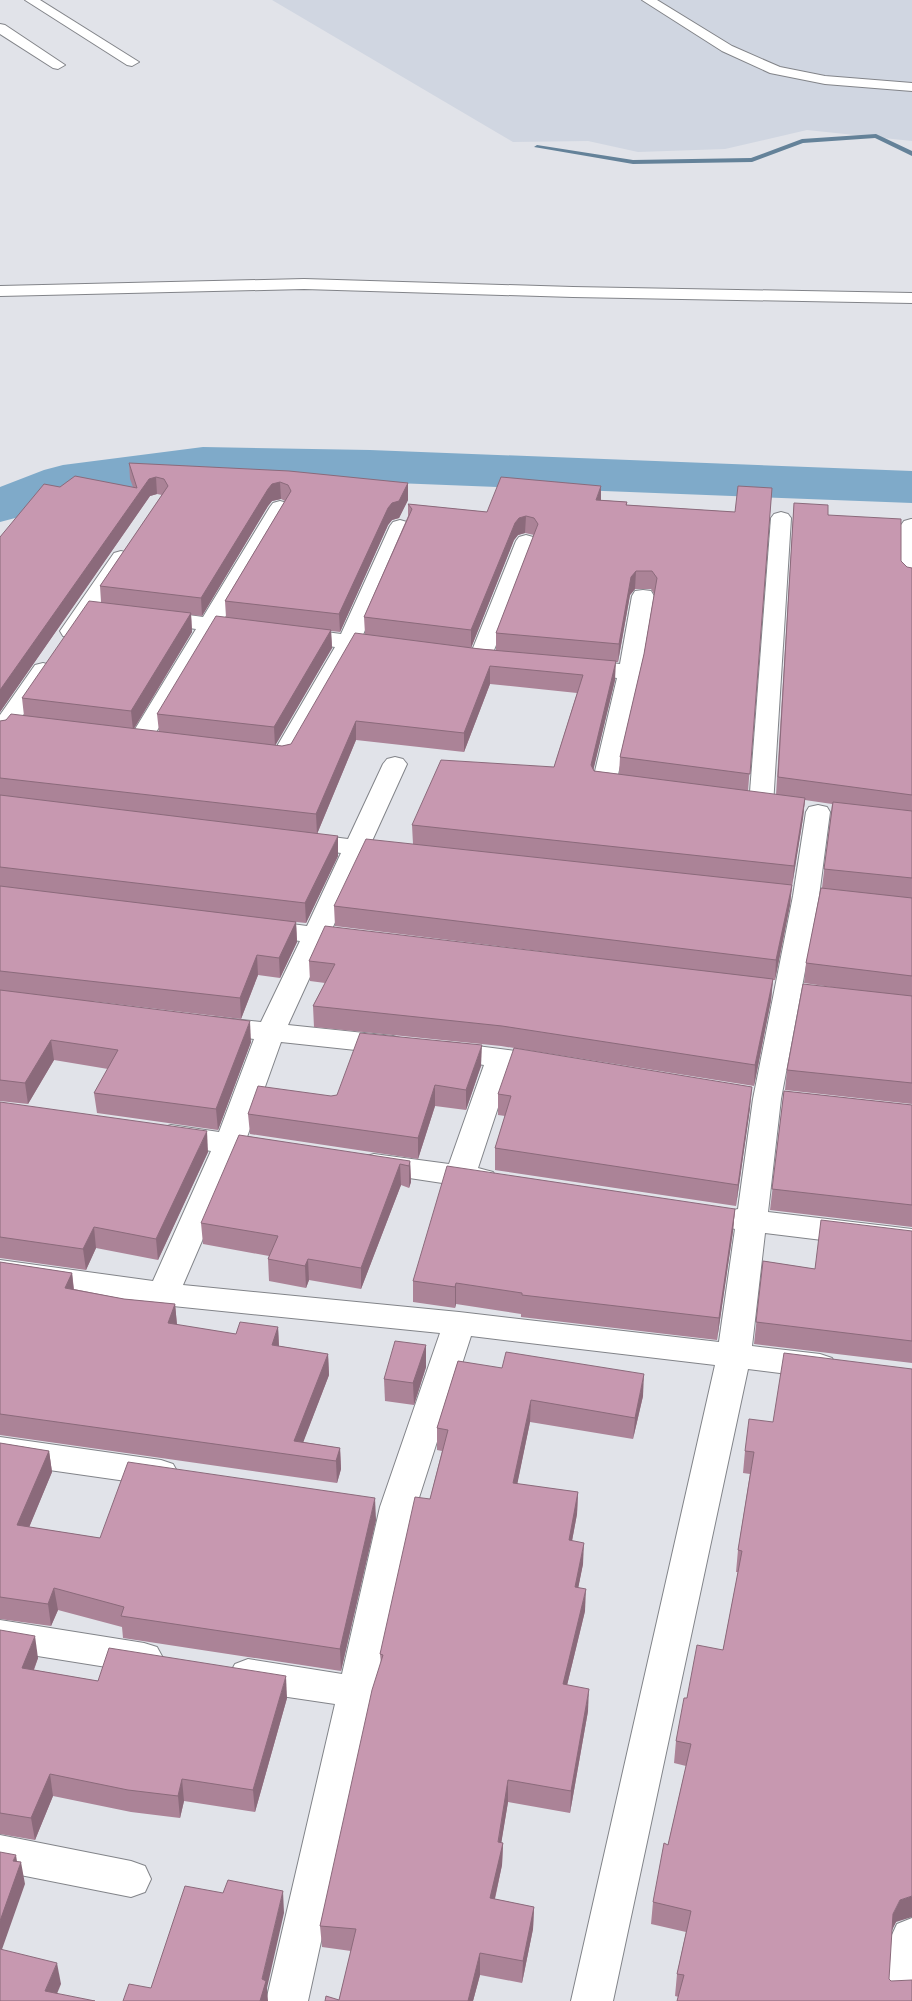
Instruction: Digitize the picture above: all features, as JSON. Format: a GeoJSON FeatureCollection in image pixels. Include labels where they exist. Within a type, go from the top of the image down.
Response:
{"type":"FeatureCollection","features":[{"type":"Feature","properties":{"kind":"street"},"geometry":{"type":"LineString","coordinates":[[31,0],[132,62]]}},
{"type":"Feature","properties":{"kind":"street"},"geometry":{"type":"LineString","coordinates":[[648,0],[747,58],[775,70],[809,77],[912,87]]}},
{"type":"Feature","properties":{"kind":"street"},"geometry":{"type":"LineString","coordinates":[[0,28],[58,65]]}},
{"type":"Feature","properties":{"kind":"street"},"geometry":{"type":"LineString","coordinates":[[0,291],[304,284],[583,293],[912,298]]}},
{"type":"Feature","properties":{"kind":"street"},"geometry":{"type":"LineString","coordinates":[[169,742],[131,738],[210,623],[280,507]]}},
{"type":"Feature","properties":{"kind":"street"},"geometry":{"type":"LineString","coordinates":[[592,2001],[734,1356],[767,1099],[777,991],[806,896],[789,808],[781,518]]}},
{"type":"Feature","properties":{"kind":"street"},"geometry":{"type":"LineString","coordinates":[[911,525],[912,580]]}},
{"type":"Feature","properties":{"kind":"street"},"geometry":{"type":"LineString","coordinates":[[235,750],[283,756],[348,642],[400,526]]}},
{"type":"Feature","properties":{"kind":"street"},"geometry":{"type":"LineString","coordinates":[[2,726],[95,611],[132,540]]}},
{"type":"Feature","properties":{"kind":"street"},"geometry":{"type":"LineString","coordinates":[[480,658],[526,541]]}},
{"type":"Feature","properties":{"kind":"street"},"geometry":{"type":"LineString","coordinates":[[643,596],[630,672],[604,784],[653,791]]}},
{"type":"Feature","properties":{"kind":"street"},"geometry":{"type":"LineString","coordinates":[[134,615],[210,623],[404,649]]}},
{"type":"Feature","properties":{"kind":"street"},"geometry":{"type":"LineString","coordinates":[[555,665],[630,672]]}},
{"type":"Feature","properties":{"kind":"street"},"geometry":{"type":"LineString","coordinates":[[2,726],[34,727]]}},
{"type":"Feature","properties":{"kind":"street"},"geometry":{"type":"LineString","coordinates":[[163,1294],[229,1144],[270,1033],[394,764]]}},
{"type":"Feature","properties":{"kind":"street"},"geometry":{"type":"LineString","coordinates":[[277,838],[425,855]]}},
{"type":"Feature","properties":{"kind":"street"},"geometry":{"type":"LineString","coordinates":[[237,925],[385,943]]}},
{"type":"Feature","properties":{"kind":"street"},"geometry":{"type":"LineString","coordinates":[[777,991],[816,996]]}},
{"type":"Feature","properties":{"kind":"street"},"geometry":{"type":"LineString","coordinates":[[193,1023],[501,1057],[570,1068]]}},
{"type":"Feature","properties":{"kind":"street"},"geometry":{"type":"LineString","coordinates":[[460,1176],[501,1057]]}},
{"type":"Feature","properties":{"kind":"street"},"geometry":{"type":"LineString","coordinates":[[738,1094],[796,1102]]}},
{"type":"Feature","properties":{"kind":"street"},"geometry":{"type":"LineString","coordinates":[[143,1132],[296,1153]]}},
{"type":"Feature","properties":{"kind":"street"},"geometry":{"type":"LineString","coordinates":[[344,1160],[508,1183]]}},
{"type":"Feature","properties":{"kind":"street"},"geometry":{"type":"LineString","coordinates":[[713,1215],[912,1240]]}},
{"type":"Feature","properties":{"kind":"street"},"geometry":{"type":"LineString","coordinates":[[0,1271],[163,1294],[459,1323],[853,1370]]}},
{"type":"Feature","properties":{"kind":"street"},"geometry":{"type":"LineString","coordinates":[[287,2001],[358,1692],[383,1505],[459,1323]]}},
{"type":"Feature","properties":{"kind":"street"},"geometry":{"type":"LineString","coordinates":[[0,1450],[194,1478]]}},
{"type":"Feature","properties":{"kind":"street"},"geometry":{"type":"LineString","coordinates":[[0,1635],[174,1663]]}},
{"type":"Feature","properties":{"kind":"street"},"geometry":{"type":"LineString","coordinates":[[213,1669],[358,1692]]}},
{"type":"Feature","properties":{"kind":"street"},"geometry":{"type":"LineString","coordinates":[[0,1854],[131,1879]]}},
{"type":"Feature","properties":{"kind":"street"},"geometry":{"type":"LineString","coordinates":[[908,2001],[912,1951]]}},
{"type":"Feature","properties":{"kind":"shaded area"},"geometry":{"type":"Polygon","coordinates":[[[272,0],[912,0],[912,141],[807,130],[725,149],[638,152],[588,141],[513,142],[272,0]]]}},
{"type":"Feature","properties":{"kind":"building"},"geometry":{"type":"Polygon","coordinates":[[[129,463],[289,471],[408,483],[399,501],[392,503],[388,508],[339,614],[225,601],[291,491],[288,485],[280,482],[272,484],[268,489],[201,598],[100,586],[168,486],[164,479],[156,477],[149,479],[0,690],[0,537],[44,484],[60,487],[75,476],[137,488],[129,463]]]}},
{"type":"Feature","properties":{"kind":"building"},"geometry":{"type":"Polygon","coordinates":[[[501,477],[601,486],[596,500],[627,502],[626,505],[735,512],[738,486],[772,488],[750,774],[620,757],[644,654],[657,578],[652,571],[636,571],[631,577],[619,644],[496,633],[538,524],[534,518],[526,516],[519,518],[515,523],[471,630],[364,617],[412,509],[408,504],[487,512],[501,477]]]}},
{"type":"Feature","properties":{"kind":"building"},"geometry":{"type":"Polygon","coordinates":[[[794,503],[828,505],[828,515],[901,519],[901,561],[907,567],[912,568],[912,795],[778,777],[794,503]]]}},
{"type":"Feature","properties":{"kind":"building"},"geometry":{"type":"Polygon","coordinates":[[[89,601],[191,613],[131,711],[22,698],[89,601]]]}},
{"type":"Feature","properties":{"kind":"building"},"geometry":{"type":"Polygon","coordinates":[[[216,616],[331,630],[274,727],[157,714],[216,616]]]}},
{"type":"Feature","properties":{"kind":"building"},"geometry":{"type":"Polygon","coordinates":[[[355,633],[480,649],[616,661],[591,765],[594,771],[805,798],[794,866],[412,825],[441,760],[554,767],[583,675],[490,666],[464,733],[356,721],[316,814],[0,778],[0,721],[6,720],[11,714],[282,746],[291,744],[355,633]]]}},
{"type":"Feature","properties":{"kind":"building"},"geometry":{"type":"Polygon","coordinates":[[[0,795],[338,836],[305,903],[0,867],[0,795]]]}},
{"type":"Feature","properties":{"kind":"building"},"geometry":{"type":"Polygon","coordinates":[[[833,802],[912,811],[912,878],[824,869],[833,802]]]}},
{"type":"Feature","properties":{"kind":"building"},"geometry":{"type":"Polygon","coordinates":[[[366,839],[792,885],[776,960],[334,906],[366,839]]]}},
{"type":"Feature","properties":{"kind":"building"},"geometry":{"type":"Polygon","coordinates":[[[0,886],[296,922],[279,958],[257,955],[240,998],[0,971],[0,886]]]}},
{"type":"Feature","properties":{"kind":"building"},"geometry":{"type":"Polygon","coordinates":[[[821,888],[912,898],[912,976],[806,963],[821,888]]]}},
{"type":"Feature","properties":{"kind":"building"},"geometry":{"type":"Polygon","coordinates":[[[325,926],[773,979],[755,1065],[502,1026],[313,1006],[335,964],[309,961],[325,926]]]}},
{"type":"Feature","properties":{"kind":"building"},"geometry":{"type":"Polygon","coordinates":[[[803,984],[912,996],[912,1083],[787,1070],[803,984]]]}},
{"type":"Feature","properties":{"kind":"building"},"geometry":{"type":"Polygon","coordinates":[[[0,990],[250,1021],[216,1109],[94,1093],[118,1050],[51,1040],[25,1083],[0,1080],[0,990]]]}},
{"type":"Feature","properties":{"kind":"building"},"geometry":{"type":"Polygon","coordinates":[[[360,1033],[482,1045],[466,1090],[435,1085],[418,1138],[248,1114],[258,1086],[331,1096],[337,1095],[360,1033]]]}},
{"type":"Feature","properties":{"kind":"building"},"geometry":{"type":"Polygon","coordinates":[[[514,1048],[752,1087],[738,1185],[495,1148],[511,1096],[498,1094],[514,1048]]]}},
{"type":"Feature","properties":{"kind":"building"},"geometry":{"type":"Polygon","coordinates":[[[784,1091],[912,1105],[912,1205],[772,1189],[784,1091]]]}},
{"type":"Feature","properties":{"kind":"building"},"geometry":{"type":"Polygon","coordinates":[[[0,1102],[207,1131],[156,1239],[94,1227],[83,1249],[0,1237],[0,1102]]]}},
{"type":"Feature","properties":{"kind":"building"},"geometry":{"type":"Polygon","coordinates":[[[239,1135],[410,1161],[409,1166],[400,1164],[361,1268],[308,1259],[305,1266],[268,1259],[278,1236],[201,1223],[239,1135]]]}},
{"type":"Feature","properties":{"kind":"building"},"geometry":{"type":"Polygon","coordinates":[[[447,1166],[735,1209],[719,1318],[522,1295],[522,1293],[456,1283],[455,1287],[413,1281],[447,1166]]]}},
{"type":"Feature","properties":{"kind":"building"},"geometry":{"type":"Polygon","coordinates":[[[821,1220],[912,1231],[912,1341],[756,1322],[763,1261],[815,1269],[821,1220]]]}},
{"type":"Feature","properties":{"kind":"building"},"geometry":{"type":"Polygon","coordinates":[[[0,1262],[72,1273],[65,1288],[124,1299],[175,1304],[168,1323],[236,1334],[240,1322],[278,1327],[272,1345],[328,1354],[294,1441],[340,1448],[336,1461],[0,1414],[0,1262]]]}},
{"type":"Feature","properties":{"kind":"building"},"geometry":{"type":"Polygon","coordinates":[[[395,1341],[426,1345],[413,1383],[384,1379],[395,1341]]]}},
{"type":"Feature","properties":{"kind":"building"},"geometry":{"type":"Polygon","coordinates":[[[506,1352],[644,1374],[635,1418],[531,1400],[513,1483],[578,1492],[569,1540],[584,1543],[575,1587],[586,1589],[563,1684],[589,1689],[571,1791],[508,1780],[498,1842],[503,1843],[490,1898],[534,1907],[523,1961],[480,1953],[468,2001],[325,2001],[326,1996],[339,2000],[356,1929],[320,1926],[372,1690],[383,1655],[380,1654],[415,1497],[430,1499],[448,1430],[437,1428],[458,1361],[502,1368],[506,1352]]]}},
{"type":"Feature","properties":{"kind":"building"},"geometry":{"type":"Polygon","coordinates":[[[784,1353],[912,1369],[912,1896],[900,1900],[893,1914],[889,1979],[891,1981],[912,1980],[912,2001],[677,2001],[684,1975],[677,1974],[691,1911],[653,1902],[664,1843],[668,1845],[691,1744],[676,1741],[684,1698],[687,1698],[697,1645],[723,1650],[742,1551],[738,1550],[754,1452],[745,1451],[749,1419],[773,1422],[784,1353]]]}},
{"type":"Feature","properties":{"kind":"building"},"geometry":{"type":"Polygon","coordinates":[[[0,1443],[49,1451],[17,1525],[100,1538],[128,1462],[375,1498],[340,1649],[121,1616],[124,1607],[54,1588],[48,1604],[0,1597],[0,1443]]]}},
{"type":"Feature","properties":{"kind":"building"},"geometry":{"type":"Polygon","coordinates":[[[0,1630],[35,1636],[22,1668],[98,1681],[109,1648],[286,1676],[253,1790],[182,1779],[178,1796],[128,1790],[50,1774],[31,1818],[0,1813],[0,1630]]]}},
{"type":"Feature","properties":{"kind":"building"},"geometry":{"type":"Polygon","coordinates":[[[0,1852],[16,1855],[13,1861],[21,1862],[0,1921],[0,1852]]]}},
{"type":"Feature","properties":{"kind":"building"},"geometry":{"type":"Polygon","coordinates":[[[228,1880],[283,1891],[262,1979],[266,1981],[260,2001],[123,2001],[129,1984],[151,1988],[185,1886],[223,1893],[228,1880]]]}},
{"type":"Feature","properties":{"kind":"building"},"geometry":{"type":"Polygon","coordinates":[[[0,1949],[57,1963],[45,1991],[95,2001],[0,2001],[0,1949]]]}},
{"type":"Feature","properties":{"kind":"waterway"},"geometry":{"type":"LineString","coordinates":[[537,147],[633,162],[752,160],[802,141],[876,136],[912,154]]}},
{"type":"Feature","properties":{"kind":"waterway"},"geometry":{"type":"LineString","coordinates":[[0,506],[63,481],[203,463],[370,466],[912,487]]}}]}
